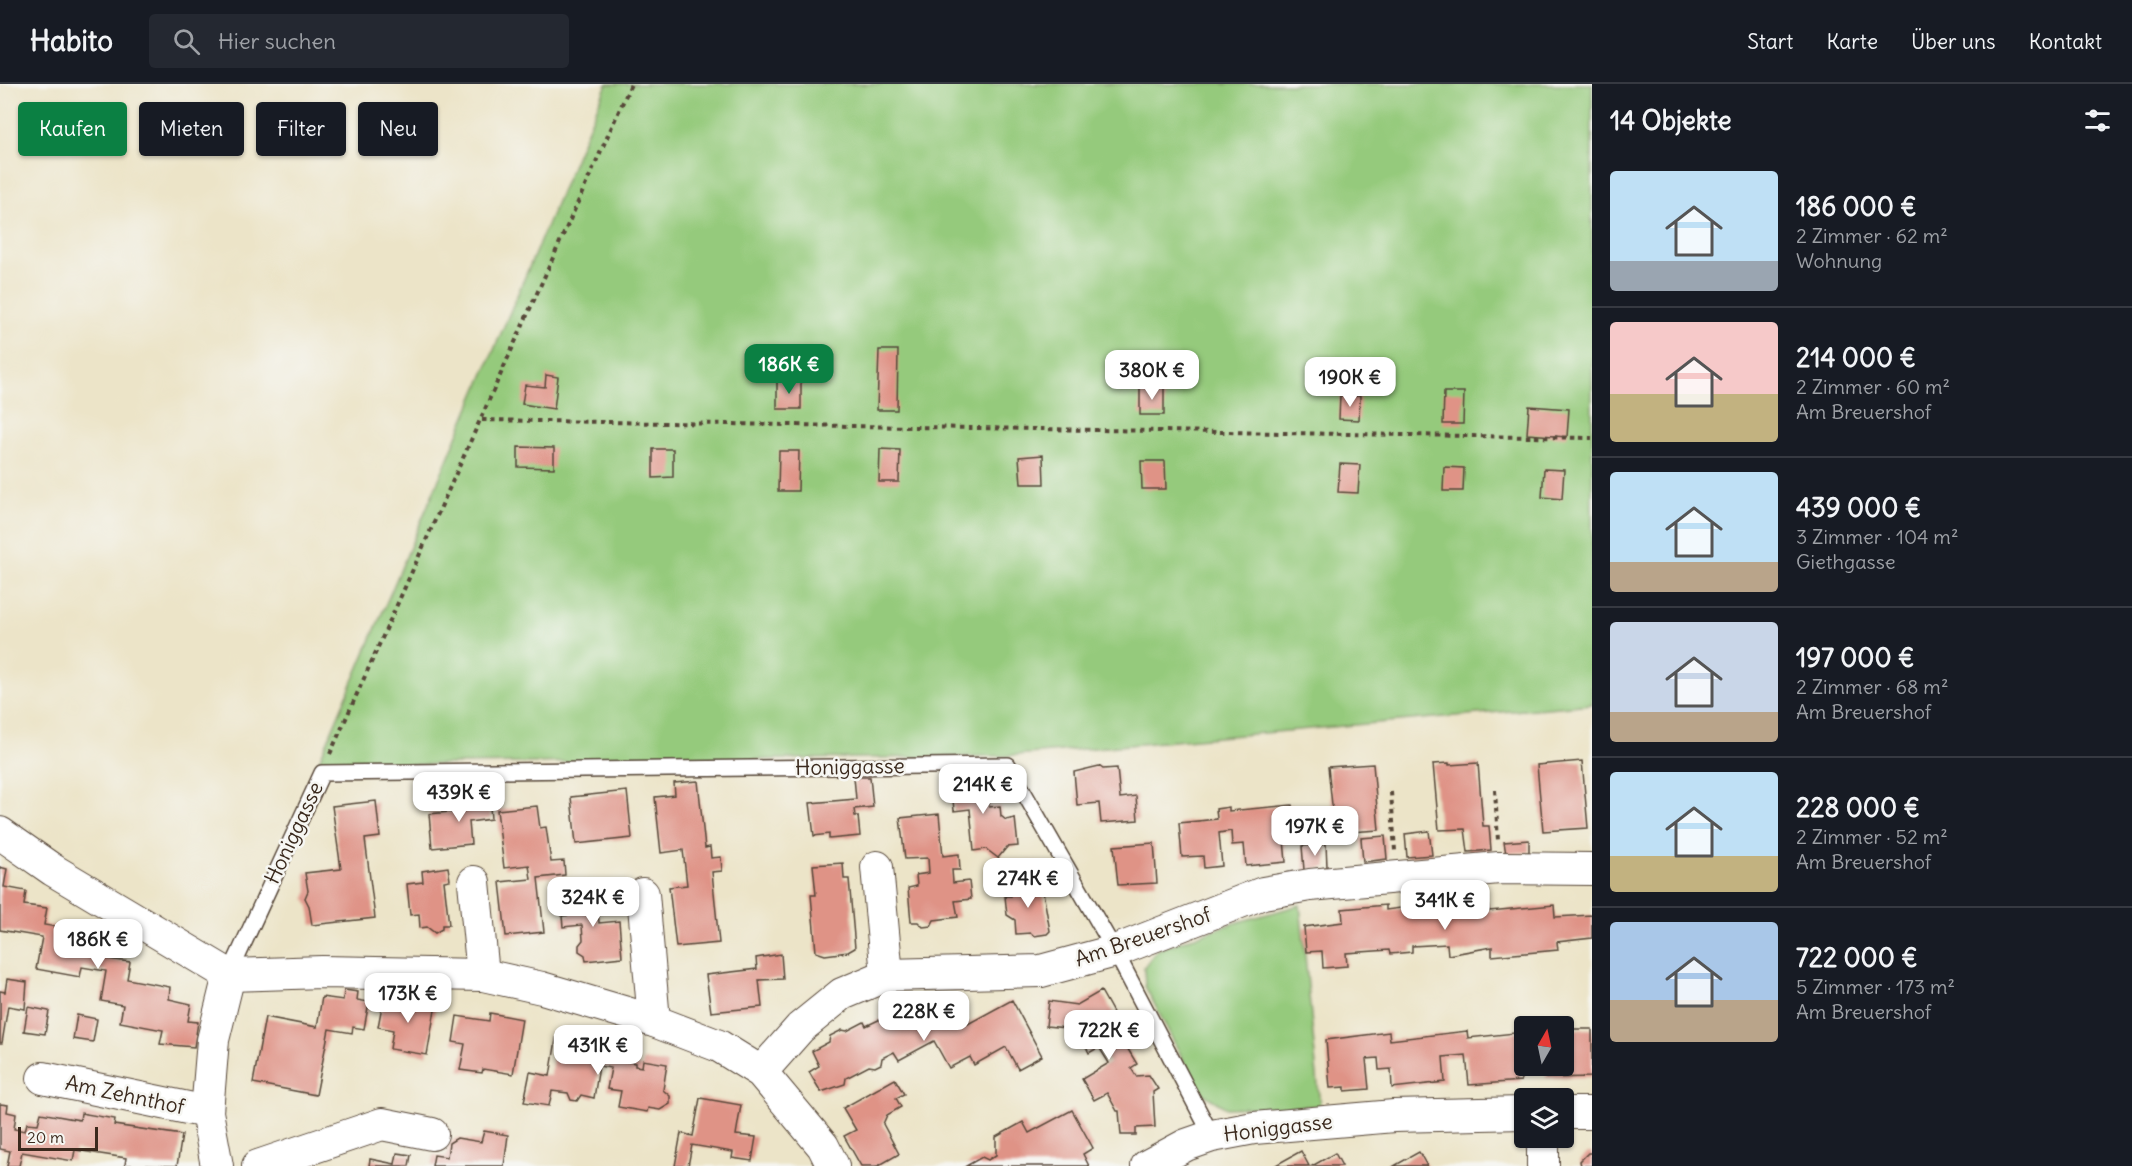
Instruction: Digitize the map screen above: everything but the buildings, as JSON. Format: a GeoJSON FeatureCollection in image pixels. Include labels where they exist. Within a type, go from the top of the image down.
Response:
{"type":"FeatureCollection","features":[{"type":"Feature","properties":{"kind":"street"},"geometry":{"type":"LineString","coordinates":[[0,833],[53,870],[229,975],[322,972],[483,975],[542,988],[654,1022],[719,1046],[761,1072],[823,1146],[833,1166]]}},
{"type":"Feature","properties":{"kind":"street"},"geometry":{"type":"LineString","coordinates":[[877,867],[887,975]]}},
{"type":"Feature","properties":{"kind":"street","name":"Am Breuershof"},"geometry":{"type":"LineString","coordinates":[[761,1072],[800,1028],[842,994],[887,975],[1041,971],[1115,951],[1263,893],[1396,876],[1499,868],[1592,869]]}},
{"type":"Feature","properties":{"kind":"street"},"geometry":{"type":"LineString","coordinates":[[474,882],[483,975]]}},
{"type":"Feature","properties":{"kind":"street"},"geometry":{"type":"LineString","coordinates":[[643,894],[654,1022]]}},
{"type":"Feature","properties":{"kind":"street","name":"Am Zehnthof"},"geometry":{"type":"LineString","coordinates":[[217,1166],[207,1112],[213,1040],[229,975]]}},
{"type":"Feature","properties":{"kind":"street","name":"Am Zehnthof"},"geometry":{"type":"LineString","coordinates":[[43,1078],[207,1112]]}},
{"type":"Feature","properties":{"kind":"street","name":"Honiggasse"},"geometry":{"type":"LineString","coordinates":[[1212,1136],[1303,1122],[1394,1116],[1514,1113]]}},
{"type":"Feature","properties":{"kind":"street"},"geometry":{"type":"LineString","coordinates":[[1574,1113],[1592,1113]]}},
{"type":"Feature","properties":{"kind":"street"},"geometry":{"type":"LineString","coordinates":[[258,1166],[382,1124],[432,1134]]}},
{"type":"Feature","properties":{"kind":"street"},"geometry":{"type":"LineString","coordinates":[[1147,1166],[1186,1145],[1212,1136]]}},
{"type":"Feature","properties":{"kind":"street"},"geometry":{"type":"LineString","coordinates":[[1543,1148],[1543,1166]]}},
{"type":"Feature","properties":{"kind":"lane","name":"Honiggasse"},"geometry":{"type":"LineString","coordinates":[[229,975],[322,773],[1008,765],[1115,951],[1212,1136]]}},
{"type":"Feature","properties":{"kind":"path"},"geometry":{"type":"LineString","coordinates":[[322,773],[631,84]]}},
{"type":"Feature","properties":{"kind":"path"},"geometry":{"type":"LineString","coordinates":[[482,420],[1592,438]]}},
{"type":"Feature","properties":{"kind":"path"},"geometry":{"type":"LineString","coordinates":[[1495,790],[1499,868]]}},
{"type":"Feature","properties":{"kind":"path"},"geometry":{"type":"LineString","coordinates":[[1391,792],[1396,876]]}},
{"type":"Feature","properties":{"kind":"green space"},"geometry":{"type":"Polygon","coordinates":[[[607,84],[1592,84],[1592,704],[1005,756],[317,766],[607,84]]]}},
{"type":"Feature","properties":{"kind":"green space"},"geometry":{"type":"Polygon","coordinates":[[[1300,905],[1320,1106],[1226,1108],[1200,1092],[1145,986],[1144,967],[1157,950],[1231,924],[1300,905]]]}}]}
